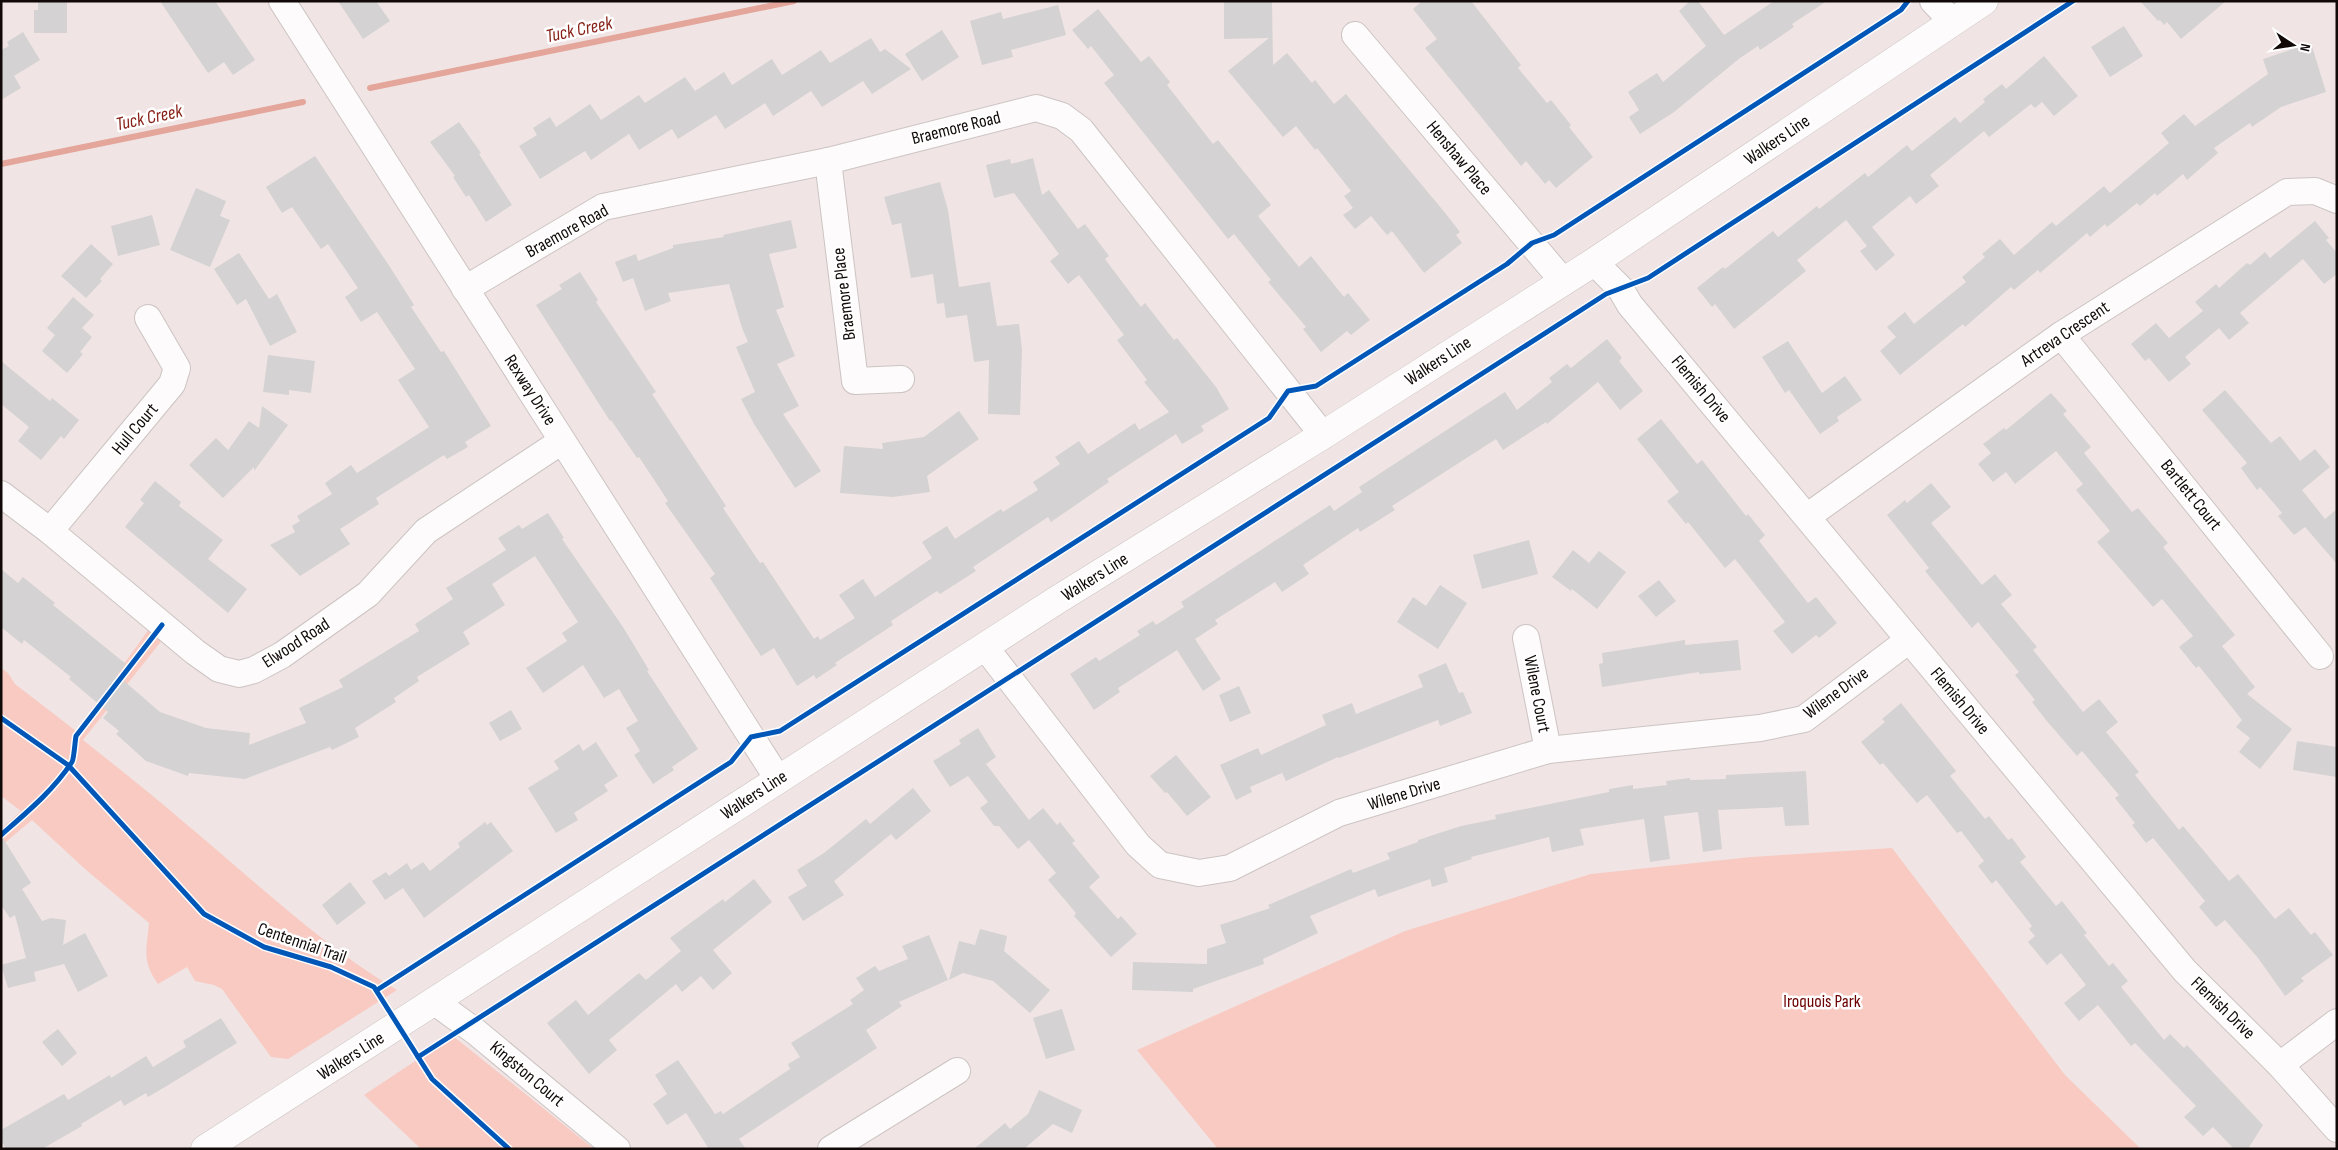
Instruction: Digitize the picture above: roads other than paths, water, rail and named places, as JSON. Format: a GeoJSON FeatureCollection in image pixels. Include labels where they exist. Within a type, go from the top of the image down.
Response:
{"type":"FeatureCollection","features":[{"type":"Feature","properties":{"kind":"main road","name":"Walkers Line"},"geometry":{"type":"LineString","coordinates":[[205,1149],[778,779],[1323,436],[1563,280],[1594,262],[1984,1]]}},
{"type":"Feature","properties":{"kind":"street","name":"Rexway Drive"},"geometry":{"type":"LineString","coordinates":[[282,1],[778,779]]}},
{"type":"Feature","properties":{"kind":"street"},"geometry":{"type":"LineString","coordinates":[[1933,1],[1952,22]]}},
{"type":"Feature","properties":{"kind":"street","name":"Henshaw Place"},"geometry":{"type":"LineString","coordinates":[[1354,35],[1563,280]]}},
{"type":"Feature","properties":{"kind":"street","name":"Braemore Road"},"geometry":{"type":"LineString","coordinates":[[465,289],[602,207],[828,161],[1036,108],[1062,116],[1080,130],[1323,436]]}},
{"type":"Feature","properties":{"kind":"street","name":"Braemore Place"},"geometry":{"type":"LineString","coordinates":[[828,161],[855,381],[901,379]]}},
{"type":"Feature","properties":{"kind":"street","name":"Artreva Crescent"},"geometry":{"type":"LineString","coordinates":[[1808,516],[2061,334],[2287,192],[2315,191],[2337,200]]}},
{"type":"Feature","properties":{"kind":"street","name":"Flemish Drive"},"geometry":{"type":"LineString","coordinates":[[1594,262],[1620,288],[1630,305],[1808,516],[2185,971],[2280,1065],[2337,1129]]}},
{"type":"Feature","properties":{"kind":"street","name":"Hull Court"},"geometry":{"type":"LineString","coordinates":[[50,531],[172,384],[177,368],[148,318]]}},
{"type":"Feature","properties":{"kind":"street","name":"Bartlett Court"},"geometry":{"type":"LineString","coordinates":[[2061,334],[2320,656]]}},
{"type":"Feature","properties":{"kind":"street","name":"Elwood Road"},"geometry":{"type":"LineString","coordinates":[[1,494],[50,531],[195,652],[219,669],[239,674],[254,670],[282,655],[368,594],[426,530],[562,441]]}},
{"type":"Feature","properties":{"kind":"street","name":"Wilene Court"},"geometry":{"type":"LineString","coordinates":[[1526,638],[1548,750]]}},
{"type":"Feature","properties":{"kind":"street","name":"Wilene Drive"},"geometry":{"type":"LineString","coordinates":[[985,647],[1138,845],[1160,865],[1199,873],[1230,868],[1339,813],[1548,750],[1760,728],[1804,719],[1909,640]]}},
{"type":"Feature","properties":{"kind":"street","name":"Kingston Court"},"geometry":{"type":"LineString","coordinates":[[435,1002],[476,1032],[617,1149]]}},
{"type":"Feature","properties":{"kind":"street"},"geometry":{"type":"LineString","coordinates":[[2280,1065],[2337,1022]]}},
{"type":"Feature","properties":{"kind":"street"},"geometry":{"type":"LineString","coordinates":[[831,1149],[957,1071]]}},
{"type":"Feature","properties":{"kind":"waterway","name":"Tuck Creek"},"geometry":{"type":"LineString","coordinates":[[370,88],[794,1]]}},
{"type":"Feature","properties":{"kind":"waterway","name":"Tuck Creek"},"geometry":{"type":"LineString","coordinates":[[1,164],[303,102]]}},
{"type":"Feature","properties":{"kind":"park label","name":"Iroquois Park"},"geometry":{"type":"Point","coordinates":[1822,1001]}}]}
